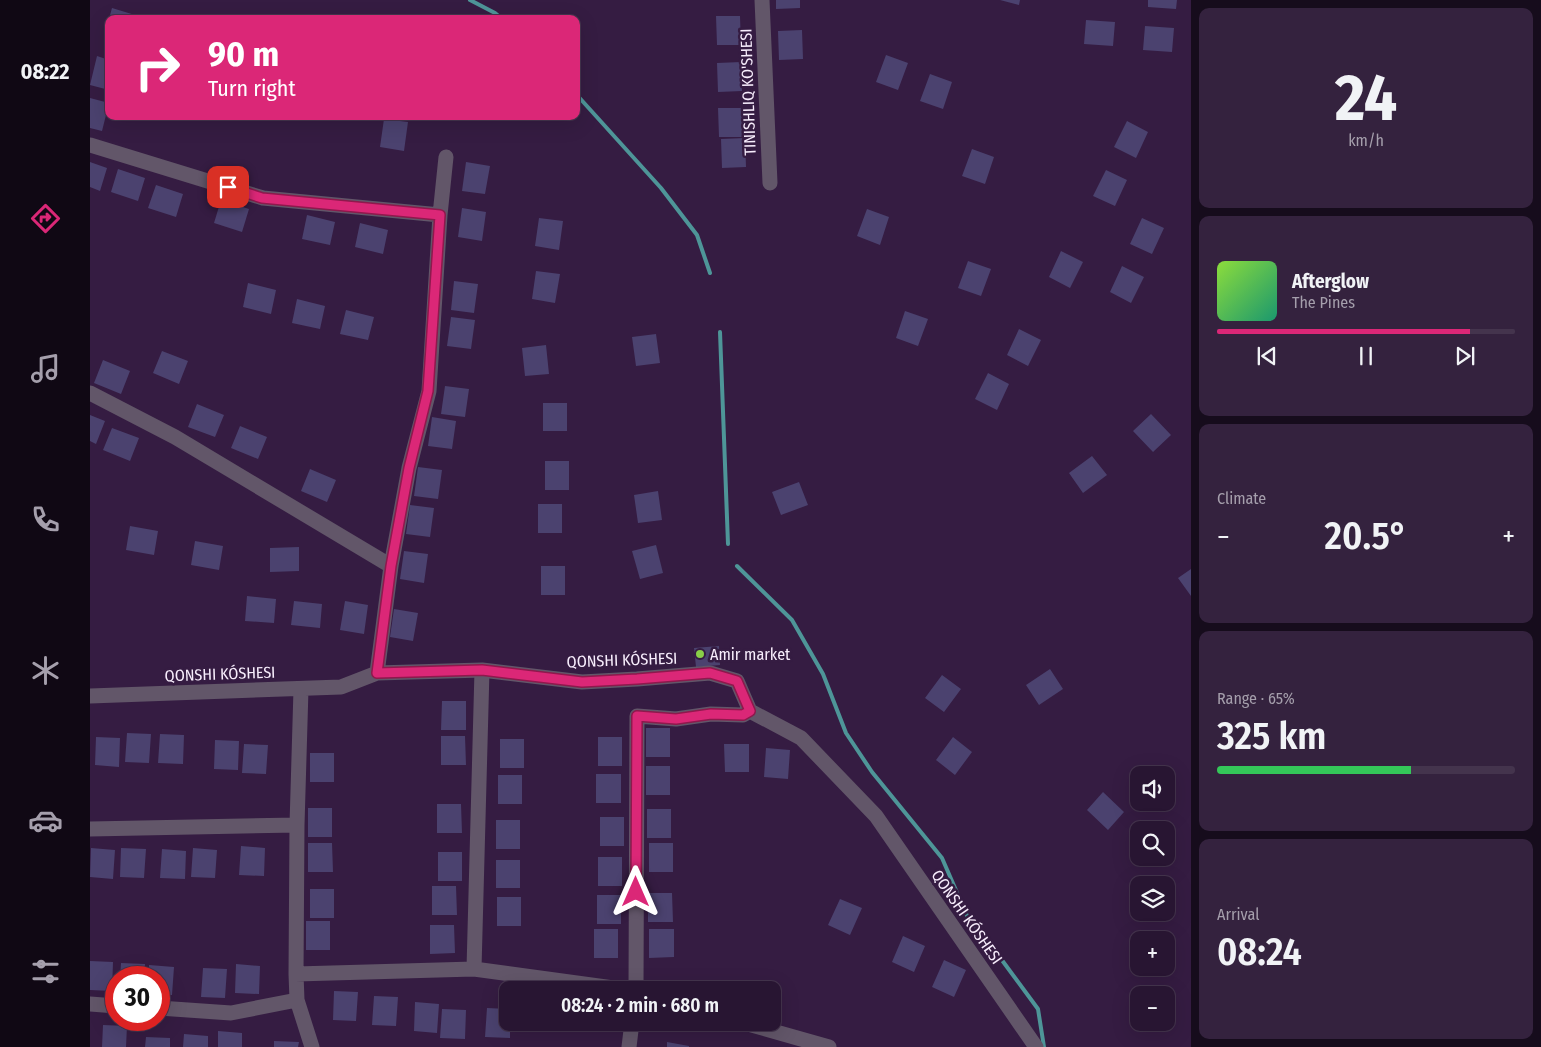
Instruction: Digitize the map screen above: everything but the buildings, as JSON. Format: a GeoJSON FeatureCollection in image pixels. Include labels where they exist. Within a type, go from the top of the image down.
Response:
{"type":"FeatureCollection","features":[{"type":"Feature","properties":{"kind":"street","name":"TINISHLIQ KO'SHESI"},"geometry":{"type":"LineString","coordinates":[[762,0],[770,183]]}},
{"type":"Feature","properties":{"kind":"street"},"geometry":{"type":"LineString","coordinates":[[90,145],[262,198],[440,215]]}},
{"type":"Feature","properties":{"kind":"street"},"geometry":{"type":"LineString","coordinates":[[377,673],[391,566],[409,468],[428,391],[440,215],[446,157]]}},
{"type":"Feature","properties":{"kind":"street"},"geometry":{"type":"LineString","coordinates":[[90,393],[175,437],[391,566]]}},
{"type":"Feature","properties":{"kind":"street"},"geometry":{"type":"LineString","coordinates":[[474,969],[482,670]]}},
{"type":"Feature","properties":{"kind":"street"},"geometry":{"type":"LineString","coordinates":[[90,696],[341,687],[377,673],[482,670],[582,682],[710,673],[737,681],[750,711],[801,738],[876,816],[1036,1047]]}},
{"type":"Feature","properties":{"kind":"street"},"geometry":{"type":"LineString","coordinates":[[301,689],[296,974],[298,1000],[312,1047]]}},
{"type":"Feature","properties":{"kind":"street"},"geometry":{"type":"LineString","coordinates":[[636,981],[637,716],[676,719],[711,714],[743,715],[750,711]]}},
{"type":"Feature","properties":{"kind":"street"},"geometry":{"type":"LineString","coordinates":[[90,829],[298,825]]}},
{"type":"Feature","properties":{"kind":"street"},"geometry":{"type":"LineString","coordinates":[[296,974],[474,969],[562,981]]}},
{"type":"Feature","properties":{"kind":"street"},"geometry":{"type":"LineString","coordinates":[[170,1009],[231,1013],[298,1000]]}},
{"type":"Feature","properties":{"kind":"street"},"geometry":{"type":"LineString","coordinates":[[90,1004],[105,1005]]}},
{"type":"Feature","properties":{"kind":"street"},"geometry":{"type":"LineString","coordinates":[[629,1047],[631,1031]]}},
{"type":"Feature","properties":{"kind":"street"},"geometry":{"type":"LineString","coordinates":[[773,1031],[829,1047]]}},
{"type":"Feature","properties":{"kind":"waterway"},"geometry":{"type":"LineString","coordinates":[[470,0],[497,15]]}},
{"type":"Feature","properties":{"kind":"waterway"},"geometry":{"type":"LineString","coordinates":[[580,98],[661,188],[697,235],[710,273]]}},
{"type":"Feature","properties":{"kind":"waterway"},"geometry":{"type":"LineString","coordinates":[[720,332],[728,544]]}},
{"type":"Feature","properties":{"kind":"waterway"},"geometry":{"type":"LineString","coordinates":[[737,566],[792,620],[823,674],[846,733],[872,772],[942,858],[968,918],[993,948],[1038,1009],[1044,1047]]}},
{"type":"Feature","properties":{"kind":"place","name":"Amir market"},"geometry":{"type":"Point","coordinates":[700,654]}},
{"type":"Feature","properties":{"kind":"route"},"geometry":{"type":"LineString","coordinates":[[228,187],[262,198],[440,215],[428,391],[409,468],[391,566],[377,673],[482,670],[582,682],[710,673],[737,681],[750,711],[743,715],[711,714],[676,719],[637,716],[636,892]]}}]}
